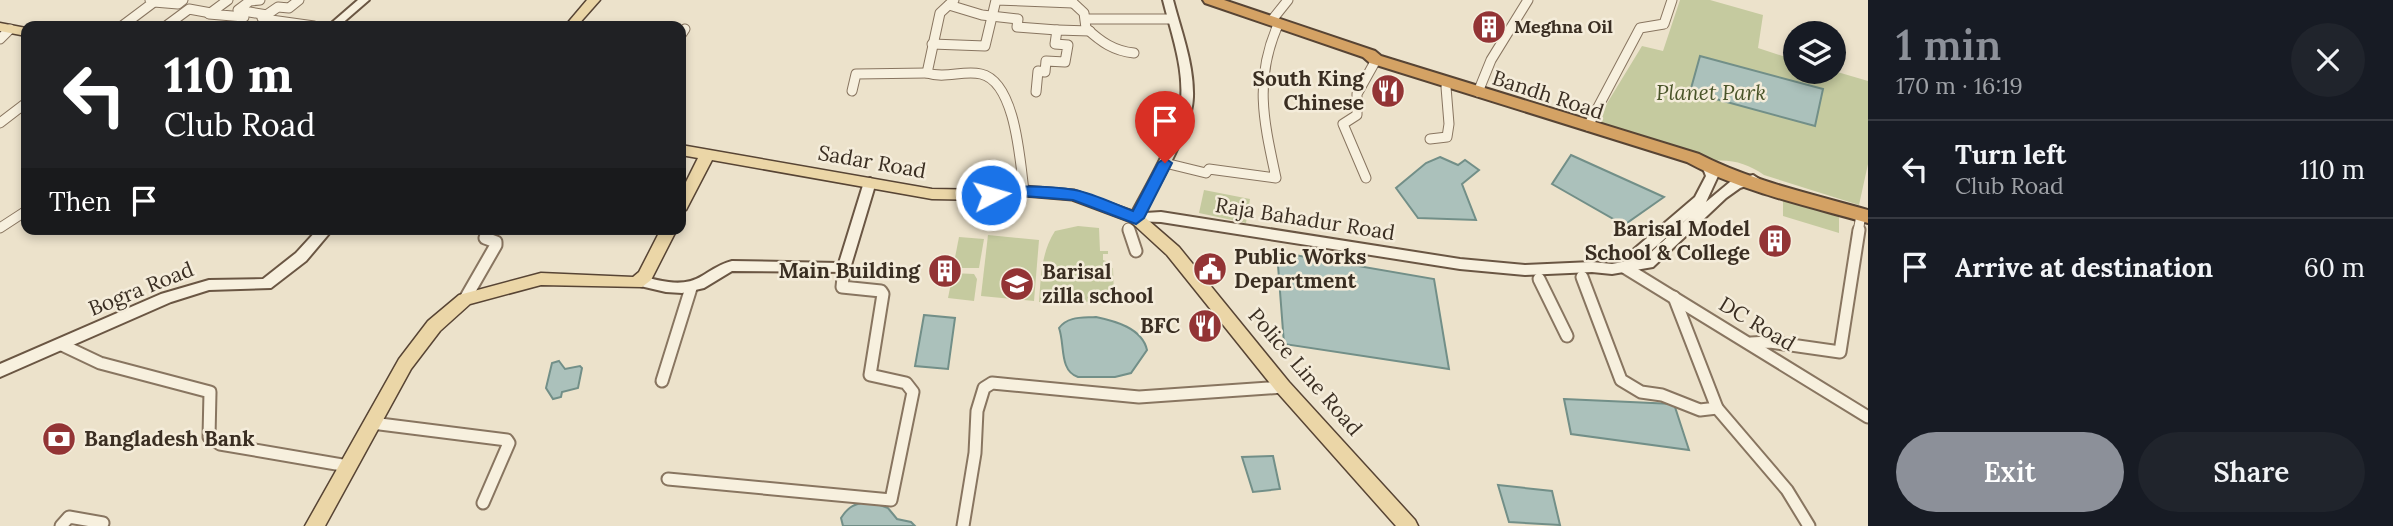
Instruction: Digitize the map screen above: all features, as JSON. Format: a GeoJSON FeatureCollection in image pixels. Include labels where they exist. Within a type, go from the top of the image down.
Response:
{"type":"FeatureCollection","features":[{"type":"Feature","properties":{"kind":"highway","name":"Bandh Road"},"geometry":{"type":"LineString","coordinates":[[1196,0],[1274,24]]}},
{"type":"Feature","properties":{"kind":"highway","name":"Bandh Road"},"geometry":{"type":"LineString","coordinates":[[1210,0],[1366,59],[1392,62],[1478,92],[1693,158],[1708,166]]}},
{"type":"Feature","properties":{"kind":"highway","name":"Bandh Road"},"geometry":{"type":"LineString","coordinates":[[1376,60],[1388,67],[1679,160],[1708,166],[1769,187],[1866,214]]}},
{"type":"Feature","properties":{"kind":"main road"},"geometry":{"type":"LineString","coordinates":[[339,21],[365,0]]}},
{"type":"Feature","properties":{"kind":"main road"},"geometry":{"type":"LineString","coordinates":[[575,21],[594,0]]}},
{"type":"Feature","properties":{"kind":"main road"},"geometry":{"type":"LineString","coordinates":[[1131,226],[1165,163],[1183,121],[1187,91],[1173,19],[1173,2]]}},
{"type":"Feature","properties":{"kind":"main road","name":"Sadar Road"},"geometry":{"type":"LineString","coordinates":[[686,151],[932,194],[991,195],[1024,191],[1074,195],[1131,226]]}},
{"type":"Feature","properties":{"kind":"main road"},"geometry":{"type":"LineString","coordinates":[[686,196],[707,155]]}},
{"type":"Feature","properties":{"kind":"main road"},"geometry":{"type":"LineString","coordinates":[[1623,267],[1700,200],[1712,176],[1708,166]]}},
{"type":"Feature","properties":{"kind":"main road","name":"Raja Bahadur Road"},"geometry":{"type":"LineString","coordinates":[[1131,226],[1174,219],[1404,256],[1498,268],[1623,267],[1648,263],[1721,195],[1735,185],[1752,179]]}},
{"type":"Feature","properties":{"kind":"main road"},"geometry":{"type":"LineString","coordinates":[[315,526],[405,364],[434,326],[465,299],[541,279],[627,283],[641,281],[677,290],[691,288],[719,270],[732,266],[844,268],[870,182]]}},
{"type":"Feature","properties":{"kind":"main road","name":"Raja Bahadur Road"},"geometry":{"type":"LineString","coordinates":[[1131,226],[1161,226],[1408,267],[1539,279],[1600,275],[1623,267]]}},
{"type":"Feature","properties":{"kind":"main road","name":"Police Line Road"},"geometry":{"type":"LineString","coordinates":[[1131,226],[1173,251],[1283,387],[1408,526]]}},
{"type":"Feature","properties":{"kind":"main road","name":"Bogra Road"},"geometry":{"type":"LineString","coordinates":[[0,371],[166,298],[209,285],[266,284],[301,257],[321,235]]}},
{"type":"Feature","properties":{"kind":"main road"},"geometry":{"type":"LineString","coordinates":[[641,281],[666,235]]}},
{"type":"Feature","properties":{"kind":"street"},"geometry":{"type":"LineString","coordinates":[[128,21],[152,1],[178,4],[183,0]]}},
{"type":"Feature","properties":{"kind":"street"},"geometry":{"type":"LineString","coordinates":[[173,21],[195,4],[191,3],[194,0]]}},
{"type":"Feature","properties":{"kind":"street"},"geometry":{"type":"LineString","coordinates":[[211,13],[228,0]]}},
{"type":"Feature","properties":{"kind":"street"},"geometry":{"type":"LineString","coordinates":[[260,0],[250,1],[238,10],[267,21],[278,7],[289,8],[299,0]]}},
{"type":"Feature","properties":{"kind":"street"},"geometry":{"type":"LineString","coordinates":[[932,44],[985,46],[996,0],[1072,1],[1087,19],[1086,28],[1114,51],[1134,53]]}},
{"type":"Feature","properties":{"kind":"street"},"geometry":{"type":"LineString","coordinates":[[1165,163],[1206,173],[1209,169],[1276,178],[1260,103],[1266,50],[1274,24],[1288,0]]}},
{"type":"Feature","properties":{"kind":"street"},"geometry":{"type":"LineString","coordinates":[[1478,92],[1491,60],[1528,0]]}},
{"type":"Feature","properties":{"kind":"street"},"geometry":{"type":"LineString","coordinates":[[1588,126],[1640,28],[1664,24],[1672,0]]}},
{"type":"Feature","properties":{"kind":"street"},"geometry":{"type":"LineString","coordinates":[[927,73],[940,13],[951,2],[991,16],[1018,19],[1017,27],[1090,31]]}},
{"type":"Feature","properties":{"kind":"street"},"geometry":{"type":"LineString","coordinates":[[189,9],[211,13],[209,14],[247,15]]}},
{"type":"Feature","properties":{"kind":"street"},"geometry":{"type":"LineString","coordinates":[[239,21],[247,15]]}},
{"type":"Feature","properties":{"kind":"street"},"geometry":{"type":"LineString","coordinates":[[1087,19],[1173,19]]}},
{"type":"Feature","properties":{"kind":"street"},"geometry":{"type":"LineString","coordinates":[[0,38],[5,28]]}},
{"type":"Feature","properties":{"kind":"street"},"geometry":{"type":"LineString","coordinates":[[1036,92],[1038,71],[1045,72],[1046,61],[1065,62],[1068,45],[1055,44],[1057,30]]}},
{"type":"Feature","properties":{"kind":"street"},"geometry":{"type":"LineString","coordinates":[[1366,178],[1343,124],[1357,115],[1357,94],[1376,60]]}},
{"type":"Feature","properties":{"kind":"street"},"geometry":{"type":"LineString","coordinates":[[852,91],[856,74],[990,75],[997,81],[1014,120],[1024,191]]}},
{"type":"Feature","properties":{"kind":"street"},"geometry":{"type":"LineString","coordinates":[[1430,139],[1447,137],[1449,124],[1446,86]]}},
{"type":"Feature","properties":{"kind":"street"},"geometry":{"type":"LineString","coordinates":[[0,123],[21,107]]}},
{"type":"Feature","properties":{"kind":"street"},"geometry":{"type":"LineString","coordinates":[[0,228],[21,214]]}},
{"type":"Feature","properties":{"kind":"street"},"geometry":{"type":"LineString","coordinates":[[1751,342],[1840,352],[1866,214]]}},
{"type":"Feature","properties":{"kind":"street"},"geometry":{"type":"LineString","coordinates":[[1131,226],[1136,251]]}},
{"type":"Feature","properties":{"kind":"street"},"geometry":{"type":"LineString","coordinates":[[465,299],[496,245],[496,242],[485,238],[486,235]]}},
{"type":"Feature","properties":{"kind":"street","name":"DC Road"},"geometry":{"type":"LineString","coordinates":[[1623,267],[1751,342],[1868,417]]}},
{"type":"Feature","properties":{"kind":"street"},"geometry":{"type":"LineString","coordinates":[[668,479],[891,500],[913,392],[906,383],[870,375],[883,294],[881,290],[842,287],[844,268]]}},
{"type":"Feature","properties":{"kind":"street"},"geometry":{"type":"LineString","coordinates":[[1582,277],[1621,380],[1641,392],[1662,395],[1700,410],[1717,408]]}},
{"type":"Feature","properties":{"kind":"street"},"geometry":{"type":"LineString","coordinates":[[1539,279],[1567,336]]}},
{"type":"Feature","properties":{"kind":"street"},"geometry":{"type":"LineString","coordinates":[[662,381],[691,288]]}},
{"type":"Feature","properties":{"kind":"street"},"geometry":{"type":"LineString","coordinates":[[1674,297],[1717,408],[1787,490],[1809,526]]}},
{"type":"Feature","properties":{"kind":"street"},"geometry":{"type":"LineString","coordinates":[[62,345],[100,363],[210,391],[209,437],[220,444],[348,466]]}},
{"type":"Feature","properties":{"kind":"street"},"geometry":{"type":"LineString","coordinates":[[963,526],[975,453],[977,411],[984,388],[992,383],[1139,397],[1283,387]]}},
{"type":"Feature","properties":{"kind":"street"},"geometry":{"type":"LineString","coordinates":[[372,423],[507,440],[509,443],[483,503]]}},
{"type":"Feature","properties":{"kind":"street"},"geometry":{"type":"LineString","coordinates":[[61,526],[69,517],[103,523]]}},
{"type":"Feature","properties":{"kind":"green space","name":"Planet Park"},"geometry":{"type":"Polygon","coordinates":[[[1680,0],[1710,0],[1763,15],[1758,48],[1783,56],[1783,84],[1846,84],[1846,75],[1868,81],[1868,164],[1859,205],[1764,175],[1740,163],[1713,161],[1595,123],[1642,46],[1663,51],[1680,0]]]}},
{"type":"Feature","properties":{"kind":"green space"},"geometry":{"type":"Polygon","coordinates":[[[1204,190],[1250,199],[1246,223],[1199,213],[1204,190]]]}},
{"type":"Feature","properties":{"kind":"green space"},"geometry":{"type":"Polygon","coordinates":[[[1783,200],[1839,216],[1839,233],[1783,216],[1783,200]]]}},
{"type":"Feature","properties":{"kind":"green space"},"geometry":{"type":"Polygon","coordinates":[[[1078,226],[1099,228],[1100,251],[1108,251],[1108,254],[1103,254],[1103,260],[1106,261],[1106,267],[1113,268],[1114,296],[1105,295],[1105,303],[1050,299],[1049,302],[1039,302],[1042,265],[1050,239],[1055,231],[1078,226]]]}},
{"type":"Feature","properties":{"kind":"green space"},"geometry":{"type":"Polygon","coordinates":[[[988,235],[1039,240],[1034,301],[981,296],[988,235]]]}},
{"type":"Feature","properties":{"kind":"green space"},"geometry":{"type":"Polygon","coordinates":[[[959,237],[984,239],[979,268],[953,268],[959,237]]]}},
{"type":"Feature","properties":{"kind":"green space"},"geometry":{"type":"Polygon","coordinates":[[[953,273],[974,274],[977,279],[974,301],[948,298],[953,273]]]}},
{"type":"Feature","properties":{"kind":"water"},"geometry":{"type":"Polygon","coordinates":[[[1700,56],[1783,78],[1783,84],[1804,84],[1823,89],[1815,126],[1690,92],[1700,56]]]}},
{"type":"Feature","properties":{"kind":"water"},"geometry":{"type":"Polygon","coordinates":[[[1571,155],[1664,197],[1624,225],[1552,184],[1571,155]]]}},
{"type":"Feature","properties":{"kind":"water"},"geometry":{"type":"Polygon","coordinates":[[[1440,157],[1458,165],[1465,160],[1479,170],[1462,184],[1476,220],[1418,218],[1396,188],[1426,163],[1440,157]]]}},
{"type":"Feature","properties":{"kind":"water"},"geometry":{"type":"Polygon","coordinates":[[[1277,252],[1434,279],[1449,369],[1284,344],[1277,252]]]}},
{"type":"Feature","properties":{"kind":"water"},"geometry":{"type":"Polygon","coordinates":[[[924,315],[955,318],[948,369],[915,366],[924,315]]]}},
{"type":"Feature","properties":{"kind":"water"},"geometry":{"type":"Polygon","coordinates":[[[1096,317],[1127,327],[1144,342],[1147,350],[1131,373],[1115,377],[1078,377],[1068,369],[1059,328],[1071,320],[1096,317]]]}},
{"type":"Feature","properties":{"kind":"water"},"geometry":{"type":"Polygon","coordinates":[[[559,361],[565,369],[580,366],[582,368],[578,388],[562,392],[561,397],[553,399],[546,388],[552,363],[559,361]]]}},
{"type":"Feature","properties":{"kind":"water"},"geometry":{"type":"Polygon","coordinates":[[[1564,399],[1674,404],[1689,450],[1571,434],[1564,399]]]}},
{"type":"Feature","properties":{"kind":"water"},"geometry":{"type":"Polygon","coordinates":[[[1273,456],[1280,489],[1253,492],[1242,457],[1273,456]]]}},
{"type":"Feature","properties":{"kind":"water"},"geometry":{"type":"Polygon","coordinates":[[[1498,485],[1552,491],[1560,525],[1509,522],[1498,485]]]}},
{"type":"Feature","properties":{"kind":"water"},"geometry":{"type":"Polygon","coordinates":[[[869,501],[888,508],[897,519],[911,522],[915,526],[843,526],[841,518],[847,510],[869,501]]]}},
{"type":"Feature","properties":{"kind":"place","name":"Meghna Oil"},"geometry":{"type":"Point","coordinates":[1489,27]}},
{"type":"Feature","properties":{"kind":"place","name":"South King Chinese"},"geometry":{"type":"Point","coordinates":[1388,91]}},
{"type":"Feature","properties":{"kind":"place","name":"Barisal Model School & College"},"geometry":{"type":"Point","coordinates":[1775,241]}},
{"type":"Feature","properties":{"kind":"place","name":"Public Works Department"},"geometry":{"type":"Point","coordinates":[1210,269]}},
{"type":"Feature","properties":{"kind":"place","name":"Main Building"},"geometry":{"type":"Point","coordinates":[945,271]}},
{"type":"Feature","properties":{"kind":"place","name":"Barisal zilla school"},"geometry":{"type":"Point","coordinates":[1017,284]}},
{"type":"Feature","properties":{"kind":"place","name":"BFC"},"geometry":{"type":"Point","coordinates":[1205,326]}},
{"type":"Feature","properties":{"kind":"place","name":"Bangladesh Bank"},"geometry":{"type":"Point","coordinates":[59,439]}},
{"type":"Feature","properties":{"kind":"route"},"geometry":{"type":"LineString","coordinates":[[991,195],[1024,191],[1074,195],[1099,202],[1136,218],[1165,163]]}}]}
